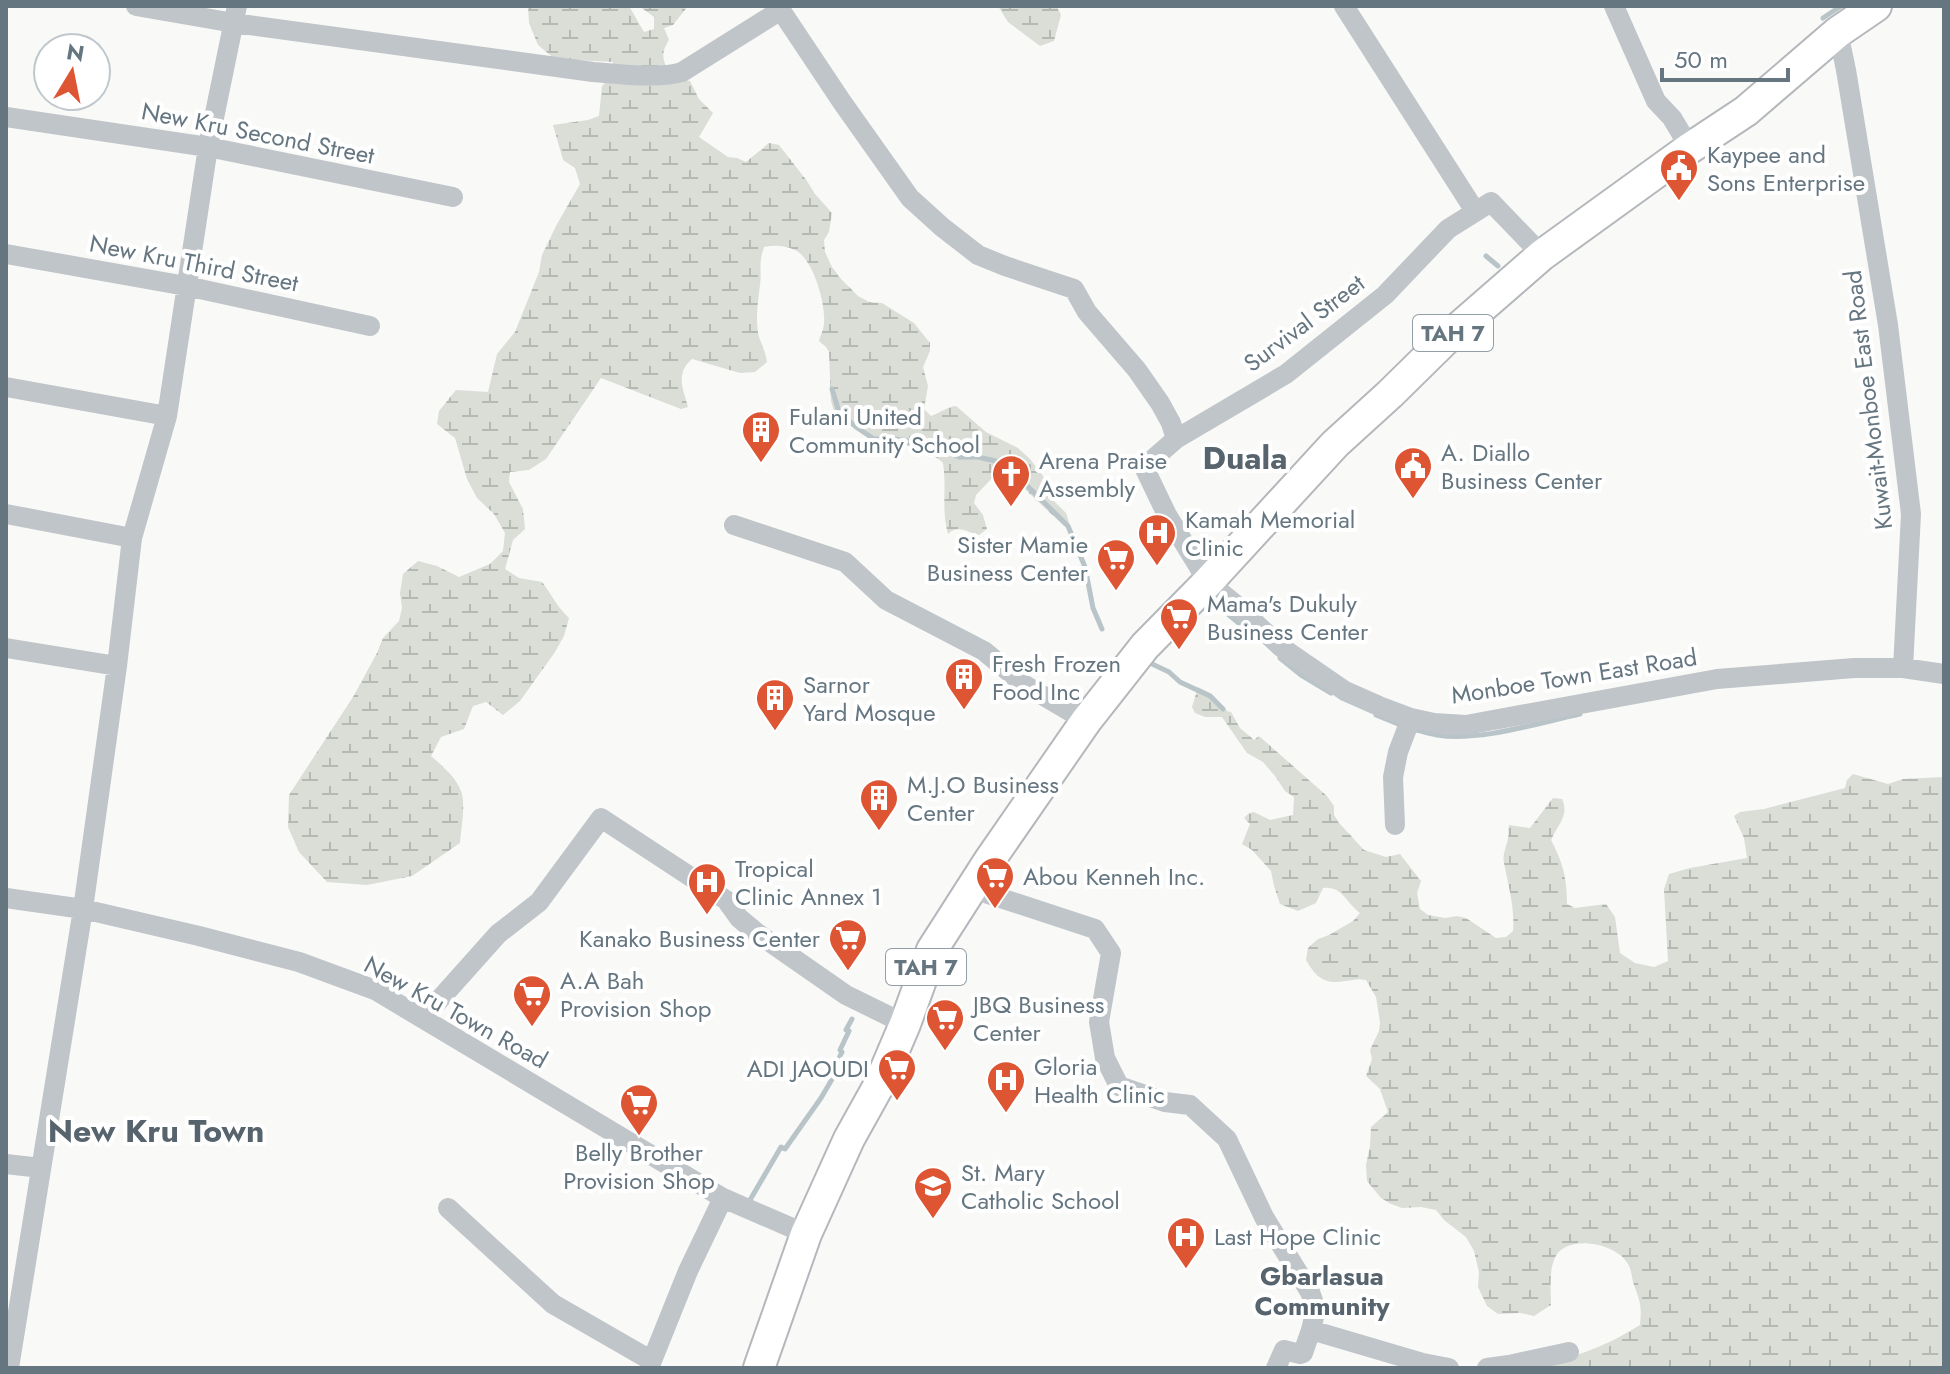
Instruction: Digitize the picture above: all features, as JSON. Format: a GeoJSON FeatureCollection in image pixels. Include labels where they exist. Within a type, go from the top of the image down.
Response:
{"type":"FeatureCollection","features":[{"type":"Feature","properties":{"kind":"highway","name":"TAH 7"},"geometry":{"type":"LineString","coordinates":[[759,1368],[806,1234],[849,1139],[879,1085],[932,950],[1086,721],[1145,646],[1335,444],[1449,336],[1542,255],[1746,111],[1838,32],[1876,6]]}},
{"type":"Feature","properties":{"kind":"street"},"geometry":{"type":"LineString","coordinates":[[136,6],[236,15],[593,72],[672,75],[682,72],[779,8],[910,198],[978,255],[1074,289],[1087,312],[1137,370],[1160,403],[1176,439]]}},
{"type":"Feature","properties":{"kind":"street"},"geometry":{"type":"LineString","coordinates":[[1344,6],[1475,211],[1491,202],[1542,255]]}},
{"type":"Feature","properties":{"kind":"street"},"geometry":{"type":"LineString","coordinates":[[1614,6],[1656,101],[1672,118],[1690,148]]}},
{"type":"Feature","properties":{"kind":"street"},"geometry":{"type":"LineString","coordinates":[[9,1368],[83,909],[132,538],[167,416],[208,147],[236,15]]}},
{"type":"Feature","properties":{"kind":"street","name":"Kuwait-Monboe East Road"},"geometry":{"type":"LineString","coordinates":[[1838,32],[1882,282],[1911,514],[1903,668]]}},
{"type":"Feature","properties":{"kind":"street","name":"New Kru Second Street"},"geometry":{"type":"LineString","coordinates":[[6,117],[208,147],[453,197]]}},
{"type":"Feature","properties":{"kind":"street","name":"Survival Street"},"geometry":{"type":"LineString","coordinates":[[1208,582],[1167,515],[1144,467],[1176,439],[1286,374],[1385,295],[1448,229],[1475,211]]}},
{"type":"Feature","properties":{"kind":"street","name":"New Kru Third Street"},"geometry":{"type":"LineString","coordinates":[[6,254],[186,286],[370,326]]}},
{"type":"Feature","properties":{"kind":"street"},"geometry":{"type":"LineString","coordinates":[[6,387],[167,416]]}},
{"type":"Feature","properties":{"kind":"street"},"geometry":{"type":"LineString","coordinates":[[6,514],[132,538]]}},
{"type":"Feature","properties":{"kind":"street"},"geometry":{"type":"LineString","coordinates":[[734,525],[845,562],[886,600],[984,651],[1025,685],[1086,721]]}},
{"type":"Feature","properties":{"kind":"street","name":"Monboe Town East Road"},"geometry":{"type":"LineString","coordinates":[[1208,582],[1281,647],[1345,691],[1411,718],[1434,723],[1466,725],[1717,679],[1854,668],[1903,668],[1944,674]]}},
{"type":"Feature","properties":{"kind":"street"},"geometry":{"type":"LineString","coordinates":[[6,648],[117,666]]}},
{"type":"Feature","properties":{"kind":"street"},"geometry":{"type":"LineString","coordinates":[[1395,825],[1393,777],[1398,752],[1411,718]]}},
{"type":"Feature","properties":{"kind":"street"},"geometry":{"type":"LineString","coordinates":[[423,1018],[498,934],[539,902],[601,818],[726,900],[739,918],[757,933],[846,995],[905,1024]]}},
{"type":"Feature","properties":{"kind":"street"},"geometry":{"type":"LineString","coordinates":[[973,889],[1095,929],[1111,953],[1099,1022],[1105,1058],[1119,1086],[1165,1102],[1190,1105],[1227,1139],[1264,1217],[1310,1292],[1316,1309],[1303,1353],[1284,1350],[1276,1368]]}},
{"type":"Feature","properties":{"kind":"street","name":"New Kru Town Road"},"geometry":{"type":"LineString","coordinates":[[6,898],[83,909],[174,930],[299,962],[375,990],[723,1198],[806,1234]]}},
{"type":"Feature","properties":{"kind":"street"},"geometry":{"type":"LineString","coordinates":[[6,1164],[41,1168]]}},
{"type":"Feature","properties":{"kind":"street"},"geometry":{"type":"LineString","coordinates":[[448,1208],[553,1304],[651,1364],[688,1271],[723,1198]]}},
{"type":"Feature","properties":{"kind":"street"},"geometry":{"type":"LineString","coordinates":[[1311,1330],[1410,1360],[1449,1368]]}},
{"type":"Feature","properties":{"kind":"street"},"geometry":{"type":"LineString","coordinates":[[1487,1368],[1569,1352]]}},
{"type":"Feature","properties":{"kind":"green space"},"geometry":{"type":"Polygon","coordinates":[[[528,6],[629,6],[644,32],[654,29],[654,17],[639,6],[688,6],[673,25],[664,28],[669,40],[664,58],[670,77],[690,81],[699,99],[713,113],[699,137],[728,157],[746,162],[769,143],[779,145],[832,213],[829,232],[824,240],[825,252],[832,267],[858,296],[869,302],[882,303],[914,323],[930,343],[923,367],[928,386],[924,409],[931,416],[956,406],[986,432],[1018,448],[1051,482],[1054,501],[1066,513],[1069,522],[1064,526],[1012,477],[996,474],[976,495],[974,503],[983,515],[987,529],[979,535],[959,529],[948,534],[943,463],[916,448],[887,440],[880,444],[835,415],[831,401],[829,352],[819,341],[824,325],[823,305],[813,272],[795,250],[779,246],[764,247],[757,324],[767,362],[755,372],[740,373],[692,359],[682,376],[688,407],[681,409],[601,378],[546,459],[529,470],[510,472],[509,482],[523,509],[525,529],[513,540],[505,569],[519,578],[542,582],[569,618],[555,652],[520,701],[503,715],[486,702],[473,706],[464,729],[441,737],[431,756],[452,776],[461,791],[460,843],[412,876],[367,885],[327,882],[299,852],[288,827],[289,795],[353,697],[383,638],[399,621],[403,574],[418,561],[459,577],[490,564],[503,551],[505,533],[494,514],[477,498],[467,479],[455,438],[437,424],[439,411],[456,390],[488,392],[497,354],[515,332],[539,272],[542,255],[580,184],[575,168],[563,160],[553,125],[599,116],[602,86],[612,75],[613,62],[555,59],[538,45],[529,23],[528,6]]]}},
{"type":"Feature","properties":{"kind":"green space"},"geometry":{"type":"Polygon","coordinates":[[[998,6],[1057,6],[1061,15],[1054,41],[1040,46],[1008,22],[998,6]]]}},
{"type":"Feature","properties":{"kind":"green space"},"geometry":{"type":"Polygon","coordinates":[[[1198,687],[1212,694],[1254,740],[1259,736],[1327,796],[1340,824],[1364,850],[1386,857],[1400,854],[1421,881],[1417,893],[1420,909],[1428,915],[1466,918],[1496,938],[1506,937],[1513,931],[1504,860],[1509,825],[1530,828],[1553,798],[1562,799],[1564,815],[1551,840],[1564,871],[1567,904],[1575,908],[1606,904],[1615,917],[1620,953],[1635,963],[1654,967],[1668,961],[1664,889],[1669,874],[1747,858],[1744,838],[1734,816],[1740,812],[1764,809],[1845,788],[1853,774],[1888,784],[1903,779],[1944,777],[1944,1368],[1529,1368],[1586,1352],[1640,1325],[1640,1303],[1629,1266],[1622,1256],[1602,1246],[1568,1246],[1559,1252],[1552,1265],[1551,1305],[1534,1316],[1498,1314],[1487,1306],[1478,1287],[1479,1272],[1474,1251],[1466,1237],[1436,1210],[1402,1208],[1391,1204],[1381,1198],[1367,1181],[1371,1127],[1388,1112],[1380,1089],[1366,1076],[1372,1059],[1370,1050],[1379,1031],[1376,997],[1366,980],[1326,981],[1313,971],[1306,960],[1308,948],[1318,939],[1353,921],[1360,913],[1340,892],[1330,888],[1323,888],[1316,903],[1298,911],[1280,904],[1271,871],[1252,850],[1242,844],[1250,824],[1244,818],[1254,812],[1270,820],[1293,815],[1294,797],[1285,791],[1263,762],[1247,753],[1222,717],[1205,717],[1195,713],[1192,707],[1198,687]]]}},
{"type":"Feature","properties":{"kind":"waterway"},"geometry":{"type":"LineString","coordinates":[[1823,18],[1841,6]]}},
{"type":"Feature","properties":{"kind":"waterway"},"geometry":{"type":"LineString","coordinates":[[1486,256],[1498,266]]}},
{"type":"Feature","properties":{"kind":"waterway"},"geometry":{"type":"LineString","coordinates":[[832,389],[839,412],[874,439],[928,444],[936,451],[959,457],[978,457],[1004,463],[1068,526],[1085,567],[1093,608],[1102,629]]}},
{"type":"Feature","properties":{"kind":"waterway"},"geometry":{"type":"LineString","coordinates":[[1218,606],[1257,638]]}},
{"type":"Feature","properties":{"kind":"waterway"},"geometry":{"type":"LineString","coordinates":[[1280,658],[1331,693]]}},
{"type":"Feature","properties":{"kind":"waterway"},"geometry":{"type":"LineString","coordinates":[[1150,663],[1210,696],[1223,709]]}},
{"type":"Feature","properties":{"kind":"waterway"},"geometry":{"type":"LineString","coordinates":[[1413,729],[1437,735],[1471,736],[1580,714]]}},
{"type":"Feature","properties":{"kind":"waterway"},"geometry":{"type":"LineString","coordinates":[[1376,715],[1403,726]]}},
{"type":"Feature","properties":{"kind":"waterway"},"geometry":{"type":"LineString","coordinates":[[750,1200],[781,1147],[785,1149],[838,1069],[835,1066],[852,1019]]}},
{"type":"Feature","properties":{"kind":"place","name":"Kaypee and Sons Enterprise"},"geometry":{"type":"Point","coordinates":[1679,202]}},
{"type":"Feature","properties":{"kind":"place","name":"Fulani United Community School"},"geometry":{"type":"Point","coordinates":[761,464]}},
{"type":"Feature","properties":{"kind":"place","name":"A. Diallo Business Center"},"geometry":{"type":"Point","coordinates":[1413,500]}},
{"type":"Feature","properties":{"kind":"place","name":"Arena Praise Assembly"},"geometry":{"type":"Point","coordinates":[1011,508]}},
{"type":"Feature","properties":{"kind":"place","name":"Kamah Memorial Clinic"},"geometry":{"type":"Point","coordinates":[1157,567]}},
{"type":"Feature","properties":{"kind":"place","name":"Sister Mamie Business Center"},"geometry":{"type":"Point","coordinates":[1116,592]}},
{"type":"Feature","properties":{"kind":"place","name":"Mama's Dukuly Business Center"},"geometry":{"type":"Point","coordinates":[1179,651]}},
{"type":"Feature","properties":{"kind":"place","name":"Fresh Frozen Food Inc"},"geometry":{"type":"Point","coordinates":[964,711]}},
{"type":"Feature","properties":{"kind":"place","name":"Sarnor Yard Mosque"},"geometry":{"type":"Point","coordinates":[775,732]}},
{"type":"Feature","properties":{"kind":"place","name":"M.J.O Business Center"},"geometry":{"type":"Point","coordinates":[879,832]}},
{"type":"Feature","properties":{"kind":"place","name":"Abou Kenneh Inc."},"geometry":{"type":"Point","coordinates":[995,910]}},
{"type":"Feature","properties":{"kind":"place","name":"Tropical Clinic Annex 1"},"geometry":{"type":"Point","coordinates":[707,916]}},
{"type":"Feature","properties":{"kind":"place","name":"Kanako Business Center"},"geometry":{"type":"Point","coordinates":[848,972]}},
{"type":"Feature","properties":{"kind":"place","name":"A.A Bah Provision Shop"},"geometry":{"type":"Point","coordinates":[532,1028]}},
{"type":"Feature","properties":{"kind":"place","name":"JBQ Business Center"},"geometry":{"type":"Point","coordinates":[945,1052]}},
{"type":"Feature","properties":{"kind":"place","name":"ADI JAOUDI"},"geometry":{"type":"Point","coordinates":[897,1102]}},
{"type":"Feature","properties":{"kind":"place","name":"Gloria Health Clinic"},"geometry":{"type":"Point","coordinates":[1006,1114]}},
{"type":"Feature","properties":{"kind":"place","name":"Belly Brother Provision Shop"},"geometry":{"type":"Point","coordinates":[639,1137]}},
{"type":"Feature","properties":{"kind":"place","name":"St. Mary Catholic School"},"geometry":{"type":"Point","coordinates":[933,1220]}},
{"type":"Feature","properties":{"kind":"place","name":"Last Hope Clinic"},"geometry":{"type":"Point","coordinates":[1186,1270]}},
{"type":"Feature","properties":{"kind":"district","name":"Duala"},"geometry":{"type":"Point","coordinates":[1245,458]}},
{"type":"Feature","properties":{"kind":"district","name":"New Kru Town"},"geometry":{"type":"Point","coordinates":[156,1131]}},
{"type":"Feature","properties":{"kind":"district","name":"Gbarlasua Community"},"geometry":{"type":"Point","coordinates":[1322,1291]}}]}
